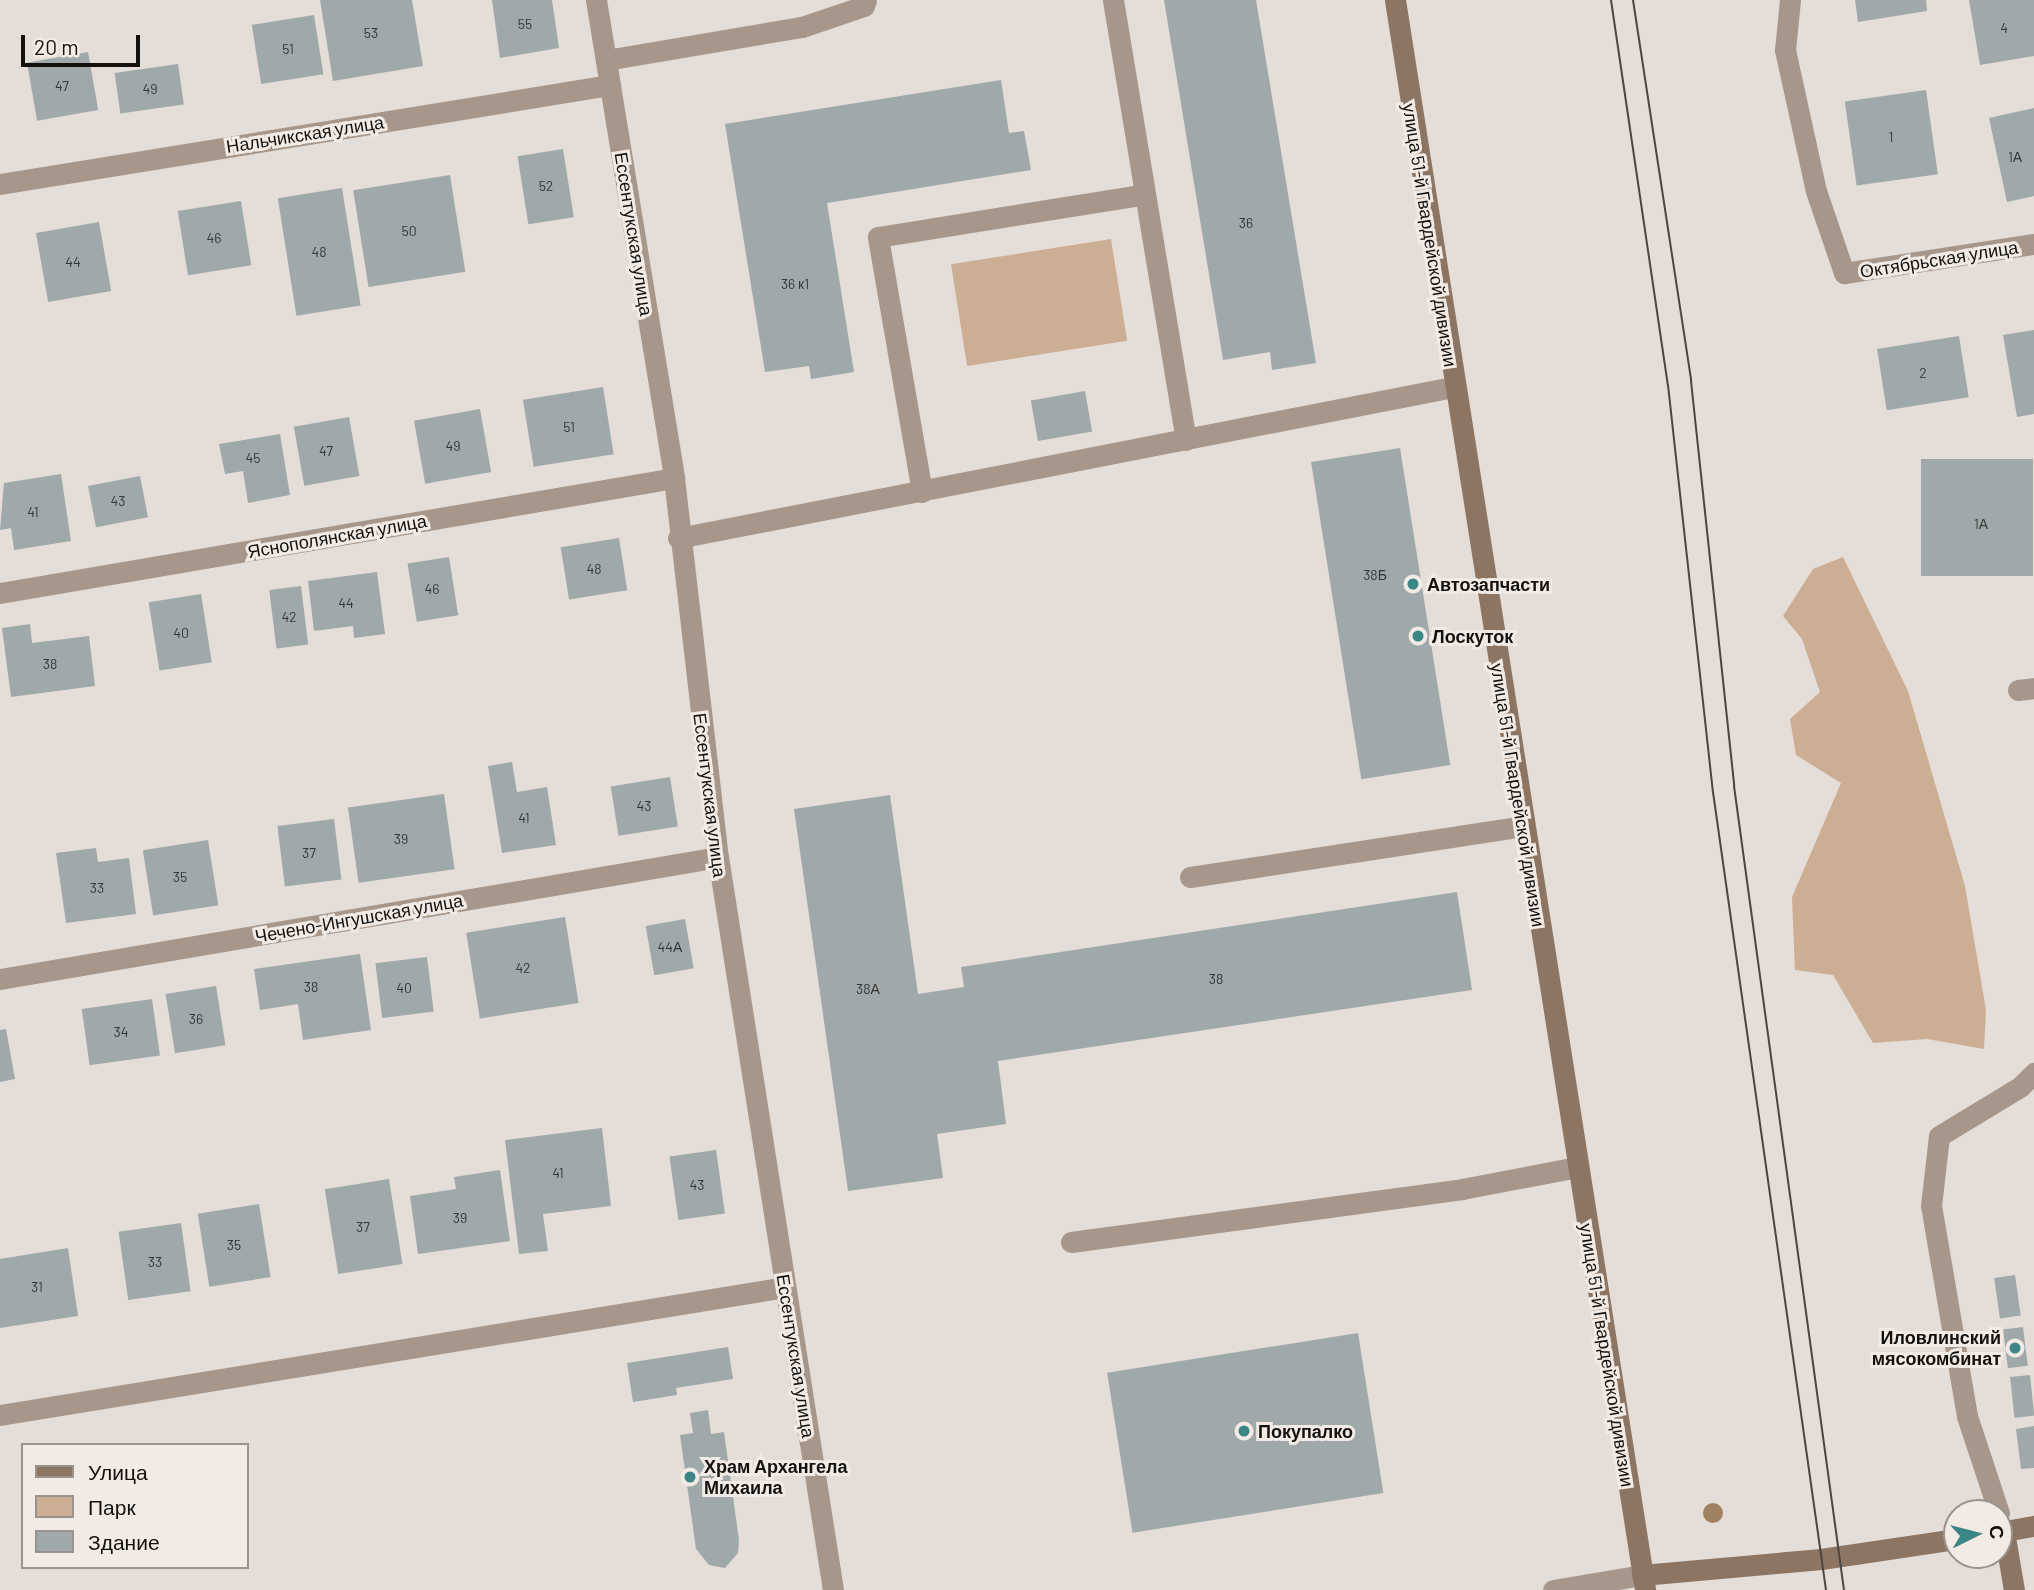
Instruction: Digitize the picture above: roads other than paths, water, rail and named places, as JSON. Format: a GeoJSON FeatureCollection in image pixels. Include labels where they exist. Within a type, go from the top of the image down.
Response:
{"type":"FeatureCollection","features":[{"type":"Feature","properties":{"kind":"main road","name":"улица 51-й Гвардейской дивизии"},"geometry":{"type":"LineString","coordinates":[[1395,0],[1453,387],[1644,1583]]}},
{"type":"Feature","properties":{"kind":"main road"},"geometry":{"type":"LineString","coordinates":[[2013,1524],[2034,1526]]}},
{"type":"Feature","properties":{"kind":"main road"},"geometry":{"type":"LineString","coordinates":[[1644,1583],[1943,1541]]}},
{"type":"Feature","properties":{"kind":"main road"},"geometry":{"type":"LineString","coordinates":[[2010,1569],[2014,1590]]}},
{"type":"Feature","properties":{"kind":"street","name":"Ессентукская улица"},"geometry":{"type":"LineString","coordinates":[[596,0],[674,478],[678,538],[718,857],[833,1590]]}},
{"type":"Feature","properties":{"kind":"street"},"geometry":{"type":"LineString","coordinates":[[606,60],[802,27],[864,6],[866,0]]}},
{"type":"Feature","properties":{"kind":"street"},"geometry":{"type":"LineString","coordinates":[[1113,0],[1186,440]]}},
{"type":"Feature","properties":{"kind":"street","name":"Октябрьская улица"},"geometry":{"type":"LineString","coordinates":[[1790,0],[1785,50],[1816,191],[1844,274],[2034,244]]}},
{"type":"Feature","properties":{"kind":"street","name":"Нальчикская улица"},"geometry":{"type":"LineString","coordinates":[[0,184],[610,85]]}},
{"type":"Feature","properties":{"kind":"street"},"geometry":{"type":"LineString","coordinates":[[922,492],[878,237],[1145,194]]}},
{"type":"Feature","properties":{"kind":"street"},"geometry":{"type":"LineString","coordinates":[[678,538],[1453,387]]}},
{"type":"Feature","properties":{"kind":"street","name":"Яснополянская улица"},"geometry":{"type":"LineString","coordinates":[[0,593],[674,478]]}},
{"type":"Feature","properties":{"kind":"street"},"geometry":{"type":"LineString","coordinates":[[1190,877],[1523,825]]}},
{"type":"Feature","properties":{"kind":"street","name":"Чечено-Ингушская улица"},"geometry":{"type":"LineString","coordinates":[[0,979],[718,857]]}},
{"type":"Feature","properties":{"kind":"street"},"geometry":{"type":"LineString","coordinates":[[1993,1499],[1967,1416],[1931,1206],[1940,1136],[2020,1087],[2034,1073]]}},
{"type":"Feature","properties":{"kind":"street"},"geometry":{"type":"LineString","coordinates":[[1071,1242],[1462,1189],[1577,1167]]}},
{"type":"Feature","properties":{"kind":"street"},"geometry":{"type":"LineString","coordinates":[[0,1415],[785,1287]]}},
{"type":"Feature","properties":{"kind":"street"},"geometry":{"type":"LineString","coordinates":[[1553,1590],[1644,1583]]}},
{"type":"Feature","properties":{"kind":"tram line"},"geometry":{"type":"LineString","coordinates":[[1611,0],[1668,385],[1713,792],[1826,1590]]}},
{"type":"Feature","properties":{"kind":"tram line"},"geometry":{"type":"LineString","coordinates":[[1633,0],[1691,381],[1734,786],[1844,1590]]}},
{"type":"Feature","properties":{"kind":"place","name":"Автозапчасти"},"geometry":{"type":"Point","coordinates":[1413,584]}},
{"type":"Feature","properties":{"kind":"place","name":"Лоскуток"},"geometry":{"type":"Point","coordinates":[1418,636]}},
{"type":"Feature","properties":{"kind":"place","name":"Иловлинский мясокомбинат"},"geometry":{"type":"Point","coordinates":[2015,1348]}},
{"type":"Feature","properties":{"kind":"place","name":"Покупалко"},"geometry":{"type":"Point","coordinates":[1244,1431]}},
{"type":"Feature","properties":{"kind":"place","name":"Храм Архангела Михаила"},"geometry":{"type":"Point","coordinates":[690,1477]}}]}
